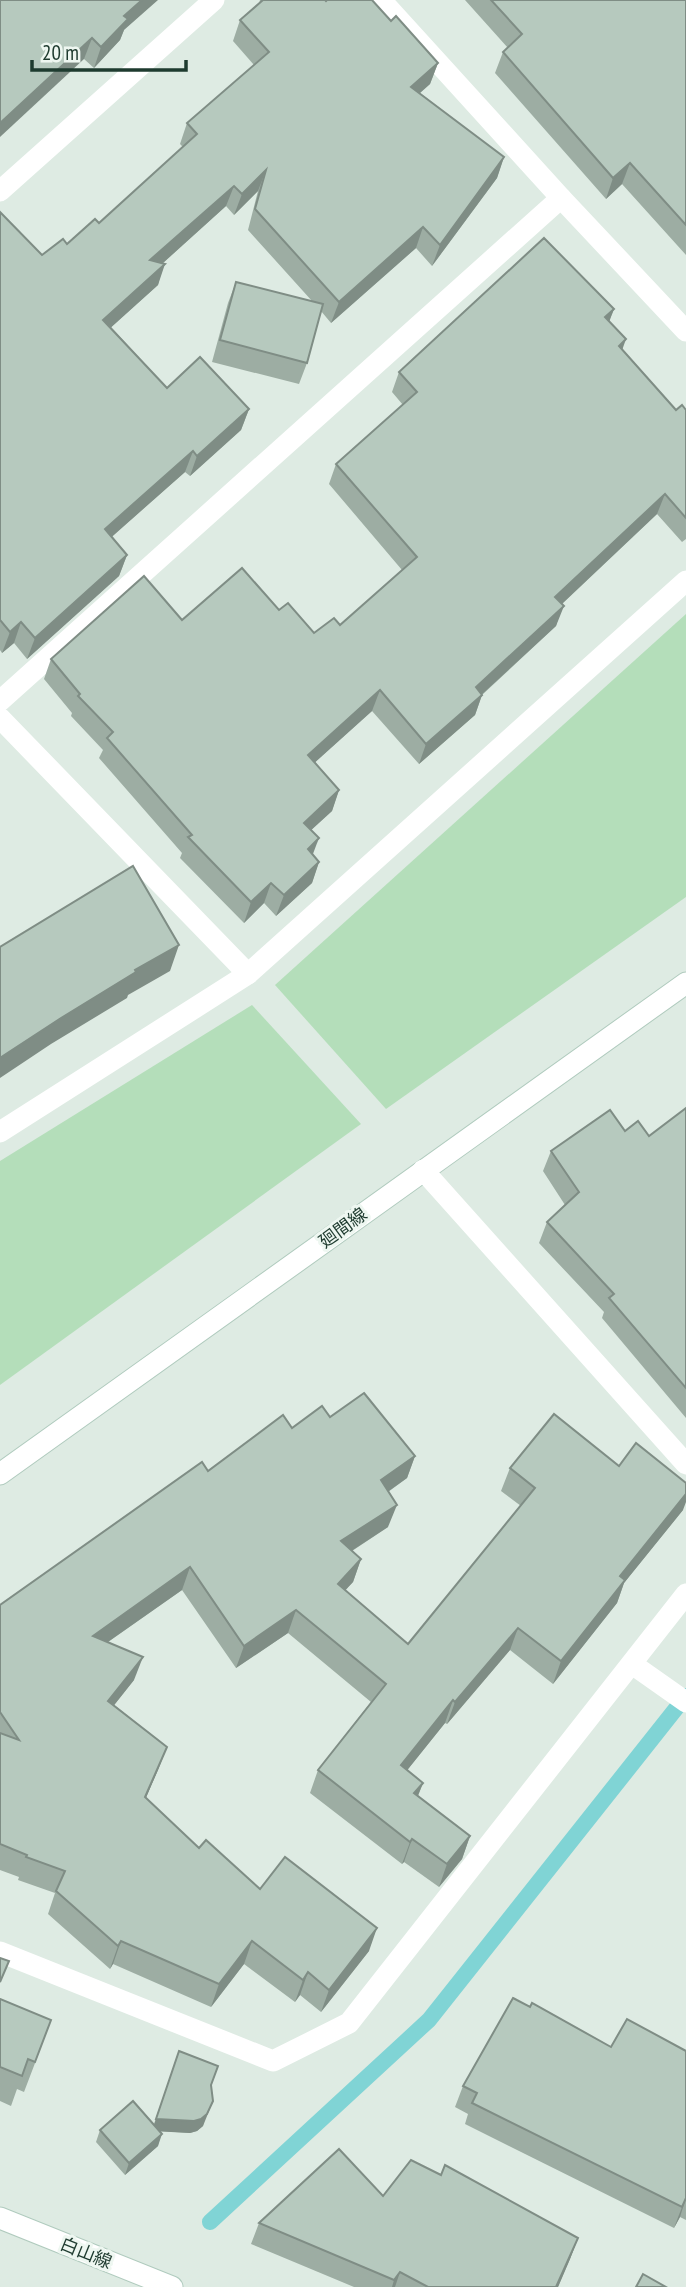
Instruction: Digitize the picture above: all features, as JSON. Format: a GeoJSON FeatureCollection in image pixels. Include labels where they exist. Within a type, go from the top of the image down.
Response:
{"type":"FeatureCollection","features":[{"type":"Feature","properties":{"kind":"street"},"geometry":{"type":"LineString","coordinates":[[0,191],[214,0]]}},
{"type":"Feature","properties":{"kind":"street"},"geometry":{"type":"LineString","coordinates":[[381,0],[686,331]]}},
{"type":"Feature","properties":{"kind":"street"},"geometry":{"type":"LineString","coordinates":[[0,701],[561,198]]}},
{"type":"Feature","properties":{"kind":"street"},"geometry":{"type":"LineString","coordinates":[[0,1132],[248,974],[686,581]]}},
{"type":"Feature","properties":{"kind":"street"},"geometry":{"type":"LineString","coordinates":[[0,718],[248,974]]}},
{"type":"Feature","properties":{"kind":"street","name":"廻間線"},"geometry":{"type":"LineString","coordinates":[[0,1474],[686,983]]}},
{"type":"Feature","properties":{"kind":"street"},"geometry":{"type":"LineString","coordinates":[[423,1170],[686,1464]]}},
{"type":"Feature","properties":{"kind":"street"},"geometry":{"type":"LineString","coordinates":[[0,1952],[273,2061],[349,2023],[686,1594]]}},
{"type":"Feature","properties":{"kind":"street"},"geometry":{"type":"LineString","coordinates":[[632,1664],[686,1702]]}},
{"type":"Feature","properties":{"kind":"street","name":"白山線"},"geometry":{"type":"LineString","coordinates":[[0,2218],[172,2287]]}},
{"type":"Feature","properties":{"kind":"green space"},"geometry":{"type":"Polygon","coordinates":[[[686,614],[686,897],[386,1109],[275,985],[686,614]]]}},
{"type":"Feature","properties":{"kind":"green space"},"geometry":{"type":"Polygon","coordinates":[[[252,1005],[361,1124],[0,1385],[0,1161],[252,1005]]]}},
{"type":"Feature","properties":{"kind":"building"},"geometry":{"type":"Polygon","coordinates":[[[0,0],[142,0],[124,16],[128,19],[101,47],[92,38],[0,123],[0,0]]]}},
{"type":"Feature","properties":{"kind":"building"},"geometry":{"type":"Polygon","coordinates":[[[263,0],[372,0],[391,21],[396,16],[438,63],[411,87],[504,157],[440,245],[423,227],[339,302],[255,209],[266,170],[242,194],[234,186],[150,260],[165,264],[103,320],[167,388],[200,357],[249,409],[197,456],[193,451],[105,529],[127,555],[35,638],[21,622],[10,632],[0,620],[0,212],[42,255],[63,239],[67,244],[95,219],[99,223],[197,134],[187,123],[269,52],[240,20],[263,0]]]}},
{"type":"Feature","properties":{"kind":"building"},"geometry":{"type":"Polygon","coordinates":[[[491,0],[686,0],[686,225],[630,163],[613,178],[503,52],[522,34],[491,0]]]}},
{"type":"Feature","properties":{"kind":"building"},"geometry":{"type":"Polygon","coordinates":[[[544,238],[614,309],[605,317],[626,339],[619,346],[676,410],[682,405],[686,410],[686,518],[665,494],[555,597],[564,606],[476,687],[482,695],[426,744],[380,690],[308,755],[339,790],[304,823],[319,838],[308,849],[319,862],[284,895],[271,883],[251,902],[188,837],[192,835],[107,738],[113,732],[78,696],[80,694],[51,659],[144,576],[182,620],[242,568],[279,610],[288,603],[314,633],[334,618],[340,625],[417,557],[336,464],[417,392],[399,372],[544,238]]]}},
{"type":"Feature","properties":{"kind":"building"},"geometry":{"type":"Polygon","coordinates":[[[236,282],[323,304],[307,363],[220,340],[236,282]]]}},
{"type":"Feature","properties":{"kind":"building"},"geometry":{"type":"Polygon","coordinates":[[[133,866],[179,945],[135,970],[136,972],[0,1058],[0,947],[133,866]]]}},
{"type":"Feature","properties":{"kind":"building"},"geometry":{"type":"Polygon","coordinates":[[[686,1108],[686,1388],[609,1298],[614,1294],[547,1222],[579,1192],[551,1151],[610,1110],[625,1131],[638,1121],[649,1136],[686,1108]]]}},
{"type":"Feature","properties":{"kind":"building"},"geometry":{"type":"Polygon","coordinates":[[[364,1393],[415,1456],[381,1480],[397,1505],[341,1541],[361,1559],[338,1584],[408,1644],[535,1488],[510,1468],[554,1414],[619,1466],[636,1443],[686,1483],[686,1494],[620,1576],[625,1580],[561,1661],[518,1628],[455,1702],[453,1700],[401,1765],[423,1783],[414,1793],[470,1836],[447,1864],[412,1839],[410,1842],[318,1770],[386,1684],[296,1610],[244,1646],[190,1567],[93,1636],[143,1657],[108,1701],[167,1747],[145,1797],[199,1848],[206,1840],[260,1889],[285,1857],[377,1928],[329,1990],[308,1972],[303,1980],[252,1941],[219,1984],[121,1941],[118,1946],[56,1891],[65,1871],[0,1844],[0,1733],[19,1740],[0,1712],[0,1605],[202,1462],[208,1471],[283,1415],[292,1428],[322,1406],[330,1417],[364,1393]]]}},
{"type":"Feature","properties":{"kind":"building"},"geometry":{"type":"Polygon","coordinates":[[[0,1958],[9,1961],[0,1982],[0,1958]]]}},
{"type":"Feature","properties":{"kind":"building"},"geometry":{"type":"Polygon","coordinates":[[[513,1998],[530,2007],[532,2003],[611,2047],[627,2019],[686,2051],[686,2198],[682,2207],[472,2103],[477,2093],[463,2086],[513,1998]]]}},
{"type":"Feature","properties":{"kind":"building"},"geometry":{"type":"Polygon","coordinates":[[[0,1999],[51,2020],[35,2062],[28,2059],[22,2076],[0,2067],[0,1999]]]}},
{"type":"Feature","properties":{"kind":"building"},"geometry":{"type":"Polygon","coordinates":[[[179,2051],[218,2066],[211,2085],[213,2101],[207,2114],[201,2119],[156,2119],[179,2051]]]}},
{"type":"Feature","properties":{"kind":"building"},"geometry":{"type":"Polygon","coordinates":[[[133,2101],[162,2134],[129,2163],[100,2130],[133,2101]]]}},
{"type":"Feature","properties":{"kind":"building"},"geometry":{"type":"Polygon","coordinates":[[[339,2149],[383,2196],[411,2160],[441,2175],[445,2165],[578,2238],[556,2287],[428,2287],[400,2272],[394,2280],[259,2223],[339,2149]]]}},
{"type":"Feature","properties":{"kind":"building"},"geometry":{"type":"Polygon","coordinates":[[[643,2274],[666,2287],[636,2287],[643,2274]]]}},
{"type":"Feature","properties":{"kind":"waterway"},"geometry":{"type":"LineString","coordinates":[[210,2222],[429,2020],[686,1696]]}}]}
